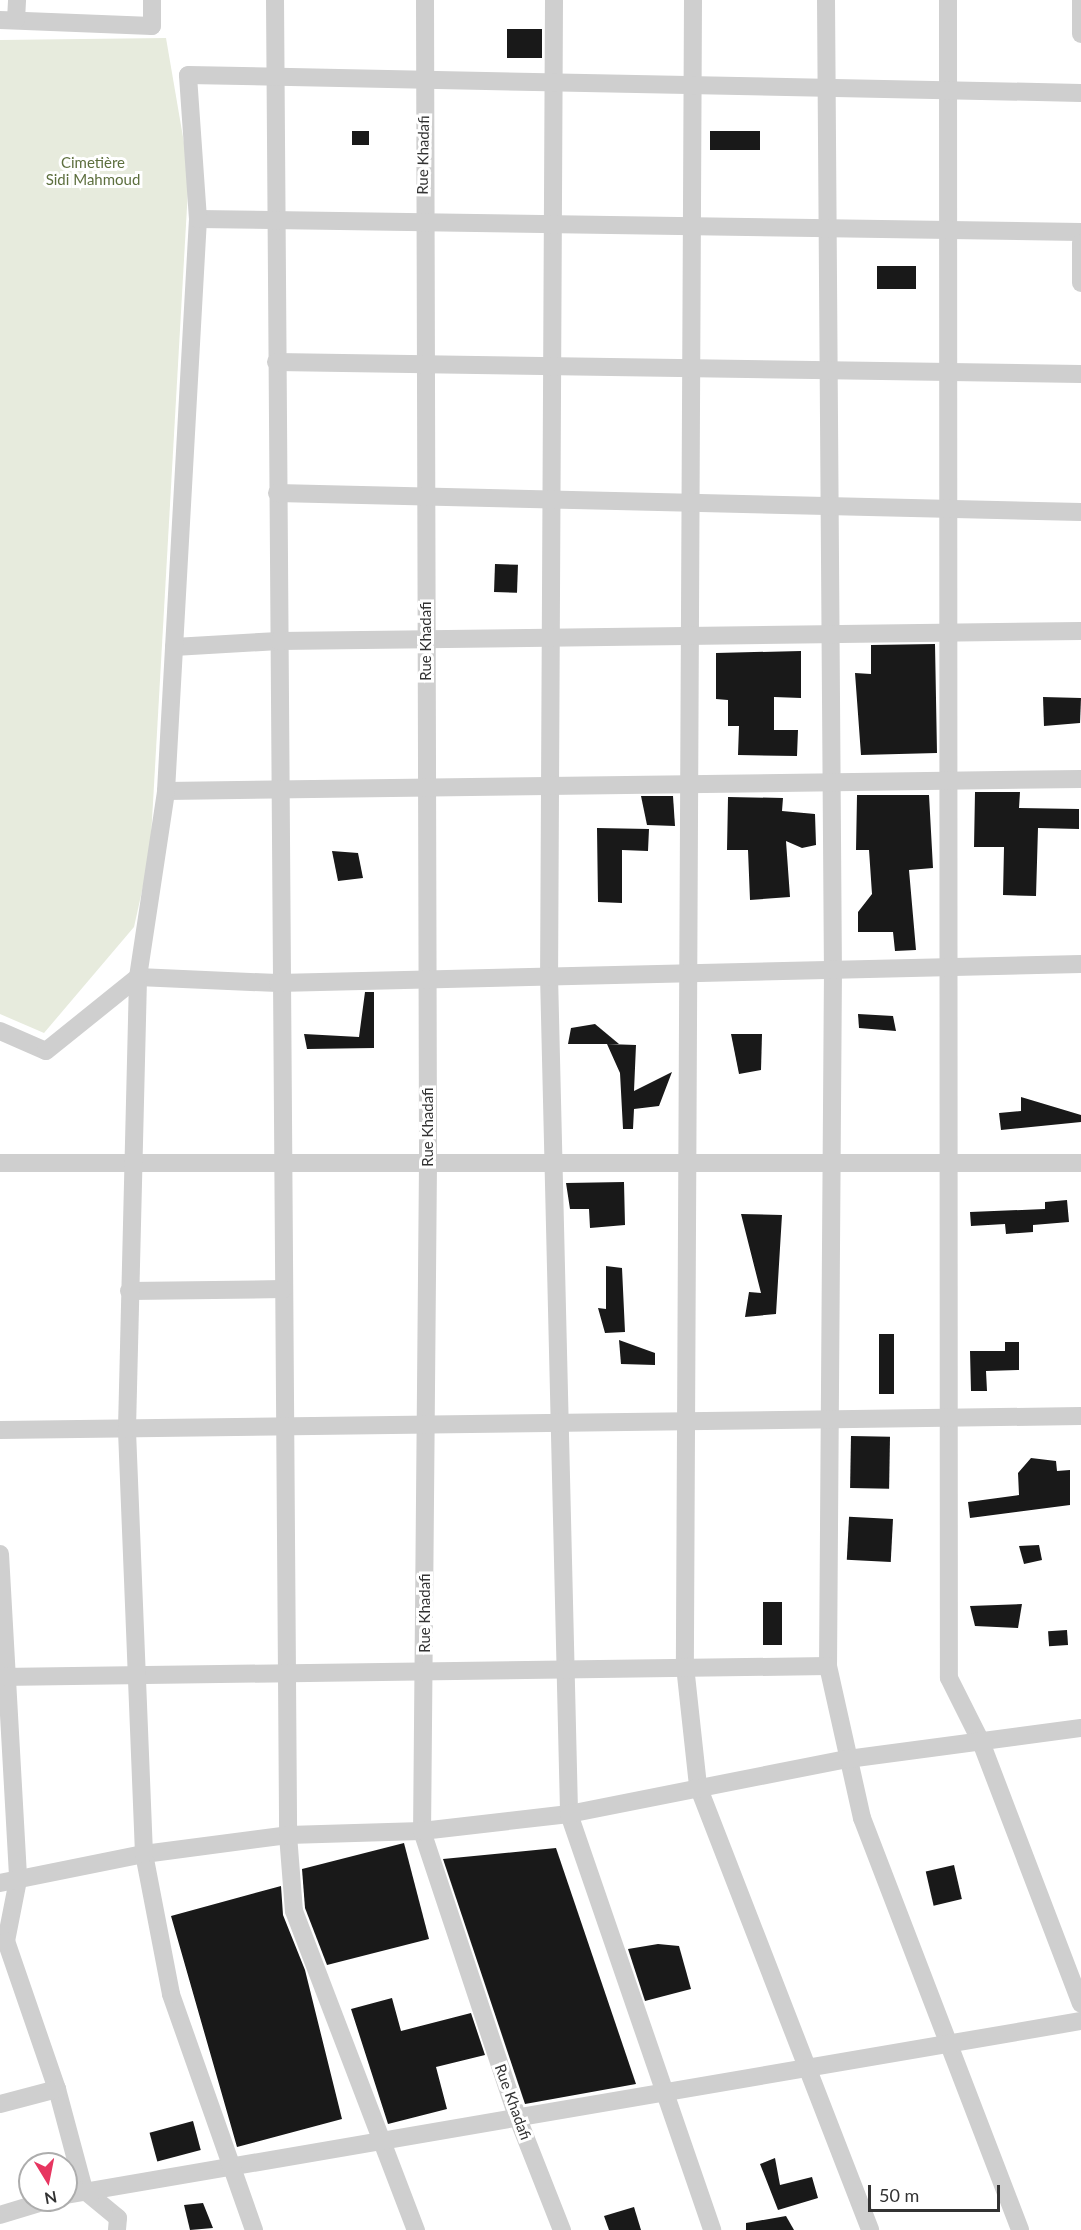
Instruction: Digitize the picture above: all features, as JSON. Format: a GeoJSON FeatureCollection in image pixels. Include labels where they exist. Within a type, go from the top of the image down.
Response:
{"type":"FeatureCollection","features":[{"type":"Feature","properties":{"kind":"street"},"geometry":{"type":"LineString","coordinates":[[16,0],[8,20],[152,26],[152,0]]}},
{"type":"Feature","properties":{"kind":"street"},"geometry":{"type":"LineString","coordinates":[[275,0],[279,641],[278,983],[285,1426],[288,1835],[294,1911],[416,2230]]}},
{"type":"Feature","properties":{"kind":"street","name":"Rue Khadafi"},"geometry":{"type":"LineString","coordinates":[[426,0],[422,222],[427,641],[424,785],[428,1163],[424,1424],[426,1671],[422,1832],[517,2116],[562,2230]]}},
{"type":"Feature","properties":{"kind":"street"},"geometry":{"type":"LineString","coordinates":[[554,0],[550,224],[553,366],[549,640],[549,975],[569,1814],[712,2230]]}},
{"type":"Feature","properties":{"kind":"street"},"geometry":{"type":"LineString","coordinates":[[693,0],[686,972],[690,1163],[685,1666],[698,1786],[870,2230]]}},
{"type":"Feature","properties":{"kind":"street"},"geometry":{"type":"LineString","coordinates":[[826,0],[833,969],[828,1666],[862,1818],[1020,2230]]}},
{"type":"Feature","properties":{"kind":"street"},"geometry":{"type":"LineString","coordinates":[[948,0],[945,967],[949,1163],[949,1678],[981,1742],[1081,2004]]}},
{"type":"Feature","properties":{"kind":"street"},"geometry":{"type":"LineString","coordinates":[[1081,0],[1081,34]]}},
{"type":"Feature","properties":{"kind":"street"},"geometry":{"type":"LineString","coordinates":[[254,2230],[171,1994],[144,1854],[134,1675],[127,1429],[138,976],[166,791],[198,219],[188,75],[1081,93]]}},
{"type":"Feature","properties":{"kind":"street"},"geometry":{"type":"LineString","coordinates":[[198,219],[1081,232]]}},
{"type":"Feature","properties":{"kind":"street"},"geometry":{"type":"LineString","coordinates":[[1081,243],[1081,283]]}},
{"type":"Feature","properties":{"kind":"street"},"geometry":{"type":"LineString","coordinates":[[276,362],[1081,374]]}},
{"type":"Feature","properties":{"kind":"street"},"geometry":{"type":"LineString","coordinates":[[277,493],[1081,512]]}},
{"type":"Feature","properties":{"kind":"street"},"geometry":{"type":"LineString","coordinates":[[174,647],[279,641],[688,639],[946,631],[1081,631]]}},
{"type":"Feature","properties":{"kind":"street"},"geometry":{"type":"LineString","coordinates":[[166,791],[424,785],[549,786],[1081,779]]}},
{"type":"Feature","properties":{"kind":"street"},"geometry":{"type":"LineString","coordinates":[[0,1031],[46,1051],[138,976],[278,983],[1081,964]]}},
{"type":"Feature","properties":{"kind":"street"},"geometry":{"type":"LineString","coordinates":[[0,1163],[1081,1163]]}},
{"type":"Feature","properties":{"kind":"street"},"geometry":{"type":"LineString","coordinates":[[129,1291],[283,1289]]}},
{"type":"Feature","properties":{"kind":"street"},"geometry":{"type":"LineString","coordinates":[[0,1430],[1081,1416]]}},
{"type":"Feature","properties":{"kind":"street"},"geometry":{"type":"LineString","coordinates":[[0,1554],[9,1881],[6,1941],[57,2089],[68,2152]]}},
{"type":"Feature","properties":{"kind":"street"},"geometry":{"type":"LineString","coordinates":[[5,1677],[566,1670],[685,1666],[828,1666]]}},
{"type":"Feature","properties":{"kind":"street"},"geometry":{"type":"LineString","coordinates":[[9,1881],[144,1854],[288,1835],[422,1832],[569,1814],[698,1786],[848,1759],[1081,1728]]}},
{"type":"Feature","properties":{"kind":"street"},"geometry":{"type":"LineString","coordinates":[[78,2191],[1081,2021]]}},
{"type":"Feature","properties":{"kind":"street"},"geometry":{"type":"LineString","coordinates":[[0,2104],[57,2089]]}},
{"type":"Feature","properties":{"kind":"street"},"geometry":{"type":"LineString","coordinates":[[78,2194],[118,2218],[117,2230]]}},
{"type":"Feature","properties":{"kind":"street"},"geometry":{"type":"LineString","coordinates":[[0,2215],[18,2209]]}},
{"type":"Feature","properties":{"kind":"green space","name":"Cimetière Sidi Mahmoud"},"geometry":{"type":"Polygon","coordinates":[[[166,38],[189,172],[150,855],[134,927],[44,1033],[0,1014],[0,40],[166,38]]]}},
{"type":"Feature","properties":{"kind":"building"},"geometry":{"type":"Polygon","coordinates":[[[507,29],[542,29],[542,58],[507,58],[507,29]]]}},
{"type":"Feature","properties":{"kind":"building"},"geometry":{"type":"Polygon","coordinates":[[[352,131],[369,131],[369,145],[352,145],[352,131]]]}},
{"type":"Feature","properties":{"kind":"building"},"geometry":{"type":"Polygon","coordinates":[[[710,131],[760,131],[760,150],[710,150],[710,131]]]}},
{"type":"Feature","properties":{"kind":"building"},"geometry":{"type":"Polygon","coordinates":[[[877,266],[916,266],[916,289],[877,289],[877,266]]]}},
{"type":"Feature","properties":{"kind":"building"},"geometry":{"type":"Polygon","coordinates":[[[495,564],[518,565],[517,593],[494,592],[495,564]]]}},
{"type":"Feature","properties":{"kind":"building"},"geometry":{"type":"Polygon","coordinates":[[[935,644],[937,753],[861,755],[855,673],[871,674],[871,645],[935,644]]]}},
{"type":"Feature","properties":{"kind":"building"},"geometry":{"type":"Polygon","coordinates":[[[801,651],[801,698],[774,697],[774,730],[798,730],[797,756],[738,755],[739,726],[728,726],[728,700],[716,699],[716,653],[801,651]]]}},
{"type":"Feature","properties":{"kind":"building"},"geometry":{"type":"Polygon","coordinates":[[[1043,697],[1081,698],[1080,723],[1044,726],[1043,697]]]}},
{"type":"Feature","properties":{"kind":"building"},"geometry":{"type":"Polygon","coordinates":[[[975,792],[1020,792],[1019,808],[1079,809],[1079,829],[1038,828],[1036,896],[1003,895],[1004,847],[974,847],[975,792]]]}},
{"type":"Feature","properties":{"kind":"building"},"geometry":{"type":"Polygon","coordinates":[[[857,795],[929,795],[933,868],[909,870],[916,950],[895,951],[893,932],[858,932],[858,912],[872,894],[869,850],[856,850],[857,795]]]}},
{"type":"Feature","properties":{"kind":"building"},"geometry":{"type":"Polygon","coordinates":[[[641,796],[673,796],[675,826],[647,825],[641,796]]]}},
{"type":"Feature","properties":{"kind":"building"},"geometry":{"type":"Polygon","coordinates":[[[728,797],[783,798],[782,811],[815,814],[816,845],[802,848],[786,841],[790,897],[750,900],[748,850],[727,850],[728,797]]]}},
{"type":"Feature","properties":{"kind":"building"},"geometry":{"type":"Polygon","coordinates":[[[597,828],[649,829],[648,851],[622,850],[622,903],[598,902],[597,828]]]}},
{"type":"Feature","properties":{"kind":"building"},"geometry":{"type":"Polygon","coordinates":[[[332,851],[358,853],[363,878],[338,881],[332,851]]]}},
{"type":"Feature","properties":{"kind":"building"},"geometry":{"type":"Polygon","coordinates":[[[365,992],[374,992],[374,1048],[307,1049],[304,1034],[359,1037],[365,992]]]}},
{"type":"Feature","properties":{"kind":"building"},"geometry":{"type":"Polygon","coordinates":[[[858,1014],[893,1016],[896,1031],[859,1028],[858,1014]]]}},
{"type":"Feature","properties":{"kind":"building"},"geometry":{"type":"Polygon","coordinates":[[[595,1024],[619,1044],[568,1044],[571,1028],[595,1024]]]}},
{"type":"Feature","properties":{"kind":"building"},"geometry":{"type":"Polygon","coordinates":[[[731,1034],[762,1034],[761,1070],[739,1074],[731,1034]]]}},
{"type":"Feature","properties":{"kind":"building"},"geometry":{"type":"Polygon","coordinates":[[[607,1044],[636,1045],[634,1091],[672,1072],[659,1106],[634,1109],[633,1129],[623,1129],[620,1073],[607,1044]]]}},
{"type":"Feature","properties":{"kind":"building"},"geometry":{"type":"Polygon","coordinates":[[[1021,1097],[1081,1115],[1081,1122],[1001,1130],[999,1113],[1021,1111],[1021,1097]]]}},
{"type":"Feature","properties":{"kind":"building"},"geometry":{"type":"Polygon","coordinates":[[[624,1182],[625,1225],[590,1228],[589,1209],[570,1209],[566,1183],[624,1182]]]}},
{"type":"Feature","properties":{"kind":"building"},"geometry":{"type":"Polygon","coordinates":[[[1067,1200],[1069,1222],[1033,1225],[1033,1232],[1006,1234],[1005,1224],[971,1226],[970,1212],[1045,1209],[1045,1202],[1067,1200]]]}},
{"type":"Feature","properties":{"kind":"building"},"geometry":{"type":"Polygon","coordinates":[[[741,1214],[782,1215],[776,1314],[745,1317],[749,1292],[761,1293],[741,1214]]]}},
{"type":"Feature","properties":{"kind":"building"},"geometry":{"type":"Polygon","coordinates":[[[606,1266],[622,1268],[625,1332],[605,1333],[598,1308],[606,1309],[606,1266]]]}},
{"type":"Feature","properties":{"kind":"building"},"geometry":{"type":"Polygon","coordinates":[[[879,1334],[894,1334],[894,1394],[879,1394],[879,1334]]]}},
{"type":"Feature","properties":{"kind":"building"},"geometry":{"type":"Polygon","coordinates":[[[619,1340],[655,1353],[655,1365],[621,1364],[619,1340]]]}},
{"type":"Feature","properties":{"kind":"building"},"geometry":{"type":"Polygon","coordinates":[[[1005,1342],[1019,1342],[1019,1370],[986,1371],[987,1391],[971,1391],[970,1351],[1005,1351],[1005,1342]]]}},
{"type":"Feature","properties":{"kind":"building"},"geometry":{"type":"Polygon","coordinates":[[[851,1436],[890,1437],[889,1489],[850,1488],[851,1436]]]}},
{"type":"Feature","properties":{"kind":"building"},"geometry":{"type":"Polygon","coordinates":[[[1031,1458],[1056,1461],[1057,1471],[1070,1470],[1070,1505],[970,1518],[968,1502],[1019,1495],[1018,1473],[1031,1458]]]}},
{"type":"Feature","properties":{"kind":"building"},"geometry":{"type":"Polygon","coordinates":[[[849,1517],[893,1519],[891,1562],[847,1560],[849,1517]]]}},
{"type":"Feature","properties":{"kind":"building"},"geometry":{"type":"Polygon","coordinates":[[[1039,1545],[1042,1560],[1024,1564],[1019,1546],[1039,1545]]]}},
{"type":"Feature","properties":{"kind":"building"},"geometry":{"type":"Polygon","coordinates":[[[763,1602],[782,1602],[782,1645],[763,1645],[763,1602]]]}},
{"type":"Feature","properties":{"kind":"building"},"geometry":{"type":"Polygon","coordinates":[[[1022,1604],[1018,1628],[975,1626],[970,1606],[1022,1604]]]}},
{"type":"Feature","properties":{"kind":"building"},"geometry":{"type":"Polygon","coordinates":[[[1067,1630],[1068,1645],[1049,1646],[1048,1631],[1067,1630]]]}},
{"type":"Feature","properties":{"kind":"building"},"geometry":{"type":"Polygon","coordinates":[[[404,1843],[429,1939],[327,1965],[305,1908],[302,1869],[404,1843]]]}},
{"type":"Feature","properties":{"kind":"building"},"geometry":{"type":"Polygon","coordinates":[[[556,1848],[636,2084],[525,2104],[443,1859],[556,1848]]]}},
{"type":"Feature","properties":{"kind":"building"},"geometry":{"type":"Polygon","coordinates":[[[954,1865],[962,1899],[934,1906],[926,1872],[954,1865]]]}},
{"type":"Feature","properties":{"kind":"building"},"geometry":{"type":"Polygon","coordinates":[[[281,1886],[283,1915],[305,1970],[342,2119],[237,2147],[171,1916],[281,1886]]]}},
{"type":"Feature","properties":{"kind":"building"},"geometry":{"type":"Polygon","coordinates":[[[658,1944],[679,1946],[691,1989],[645,2001],[628,1949],[658,1944]]]}},
{"type":"Feature","properties":{"kind":"building"},"geometry":{"type":"Polygon","coordinates":[[[392,1998],[401,2031],[471,2013],[485,2055],[436,2067],[447,2109],[388,2124],[351,2009],[392,1998]]]}},
{"type":"Feature","properties":{"kind":"building"},"geometry":{"type":"Polygon","coordinates":[[[193,2121],[201,2150],[157,2162],[150,2133],[193,2121]]]}},
{"type":"Feature","properties":{"kind":"building"},"geometry":{"type":"Polygon","coordinates":[[[775,2158],[780,2185],[812,2177],[818,2198],[778,2210],[760,2164],[775,2158]]]}},
{"type":"Feature","properties":{"kind":"building"},"geometry":{"type":"Polygon","coordinates":[[[203,2203],[213,2228],[190,2230],[184,2205],[203,2203]]]}},
{"type":"Feature","properties":{"kind":"building"},"geometry":{"type":"Polygon","coordinates":[[[634,2207],[641,2230],[609,2230],[604,2216],[634,2207]]]}},
{"type":"Feature","properties":{"kind":"building"},"geometry":{"type":"Polygon","coordinates":[[[786,2216],[794,2230],[746,2230],[746,2223],[786,2216]]]}}]}
